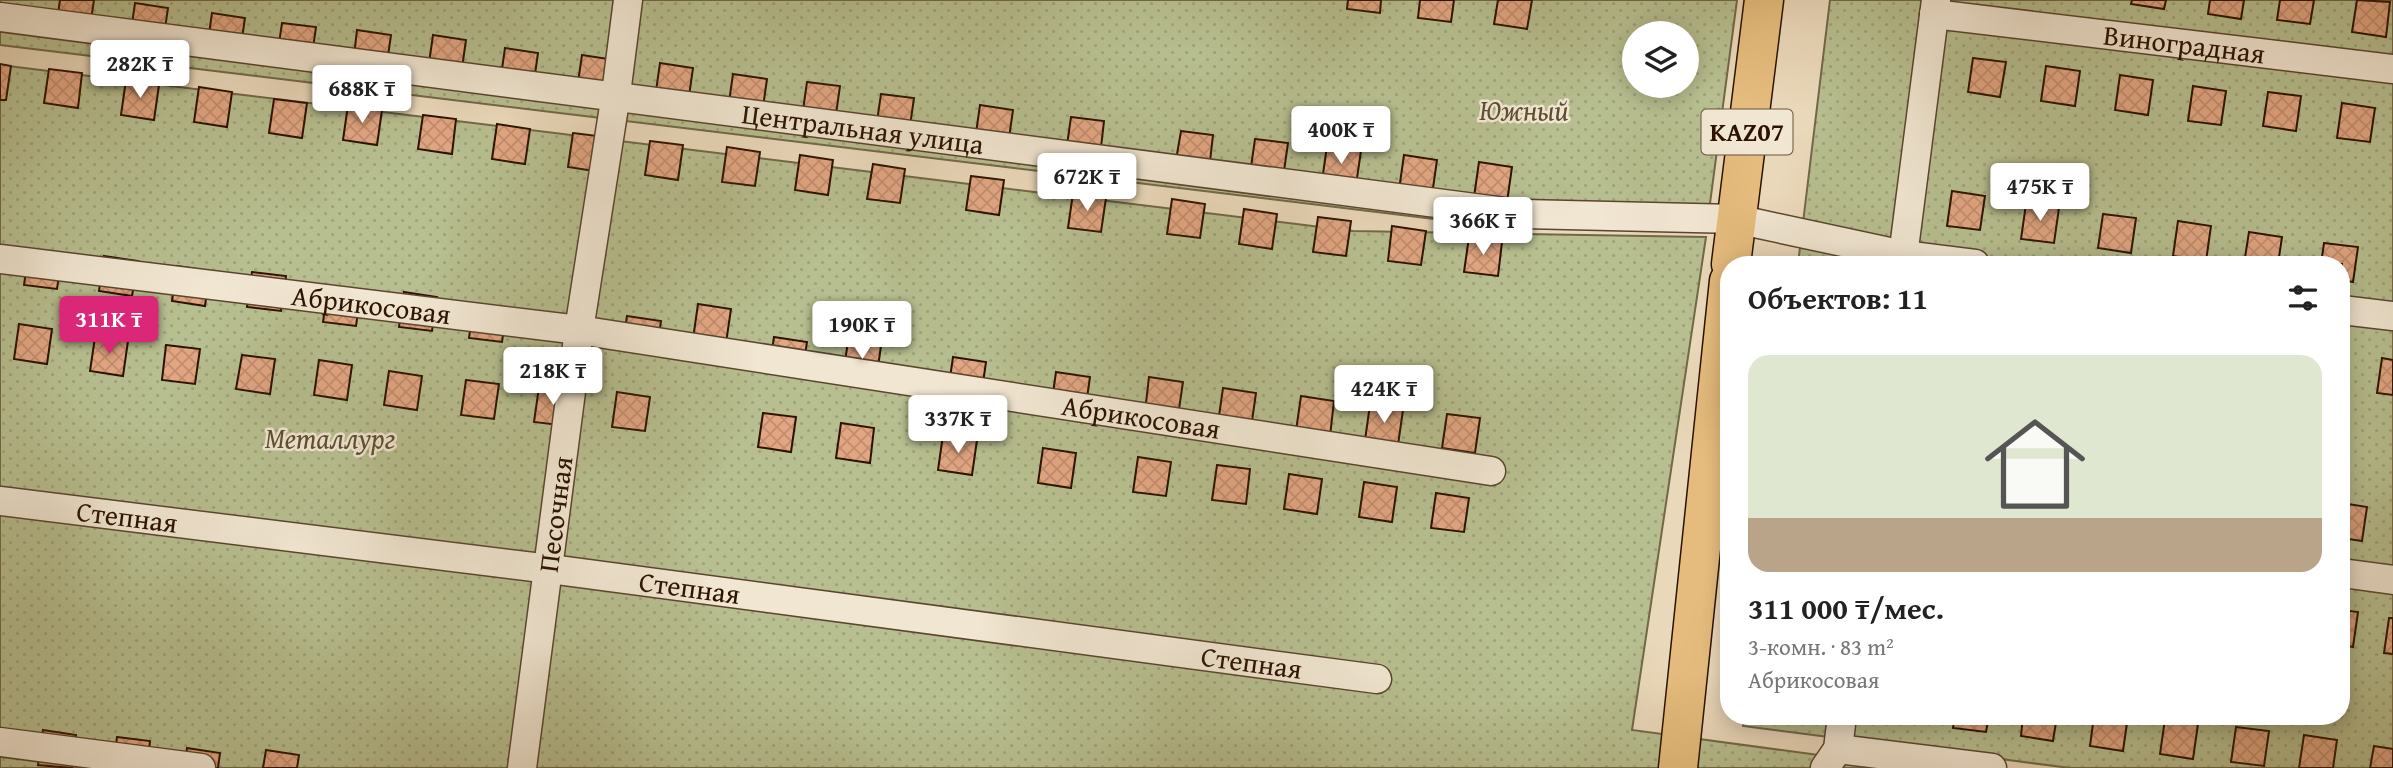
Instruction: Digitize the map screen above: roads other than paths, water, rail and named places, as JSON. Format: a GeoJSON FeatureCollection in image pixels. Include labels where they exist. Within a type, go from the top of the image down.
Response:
{"type":"FeatureCollection","features":[{"type":"Feature","properties":{"kind":"highway","name":"KAZ07"},"geometry":{"type":"LineString","coordinates":[[1732,256],[1764,0]]}},
{"type":"Feature","properties":{"kind":"highway"},"geometry":{"type":"LineString","coordinates":[[1678,768],[1720,367]]}},
{"type":"Feature","properties":{"kind":"street","name":"Песочная"},"geometry":{"type":"LineString","coordinates":[[522,768],[579,330],[617,94],[628,0]]}},
{"type":"Feature","properties":{"kind":"street","name":"Виноградная"},"geometry":{"type":"LineString","coordinates":[[1935,7],[2393,69]]}},
{"type":"Feature","properties":{"kind":"street"},"geometry":{"type":"LineString","coordinates":[[1904,256],[1935,7]]}},
{"type":"Feature","properties":{"kind":"street","name":"Центральная улица"},"geometry":{"type":"LineString","coordinates":[[0,17],[617,94],[1521,214],[1736,219],[1887,256]]}},
{"type":"Feature","properties":{"kind":"street","name":"Абрикосовая"},"geometry":{"type":"LineString","coordinates":[[0,259],[579,330],[1491,471]]}},
{"type":"Feature","properties":{"kind":"street"},"geometry":{"type":"LineString","coordinates":[[2350,311],[2393,316]]}},
{"type":"Feature","properties":{"kind":"street","name":"Степная"},"geometry":{"type":"LineString","coordinates":[[0,500],[550,569],[1377,679]]}},
{"type":"Feature","properties":{"kind":"street"},"geometry":{"type":"LineString","coordinates":[[2350,574],[2393,580]]}},
{"type":"Feature","properties":{"kind":"street"},"geometry":{"type":"LineString","coordinates":[[1840,725],[1832,758],[1993,768]]}},
{"type":"Feature","properties":{"kind":"street"},"geometry":{"type":"LineString","coordinates":[[0,742],[201,768]]}},
{"type":"Feature","properties":{"kind":"park label","name":"Южный"},"geometry":{"type":"Point","coordinates":[1524,110]}},
{"type":"Feature","properties":{"kind":"park label","name":"Металлург"},"geometry":{"type":"Point","coordinates":[330,438]}}]}
